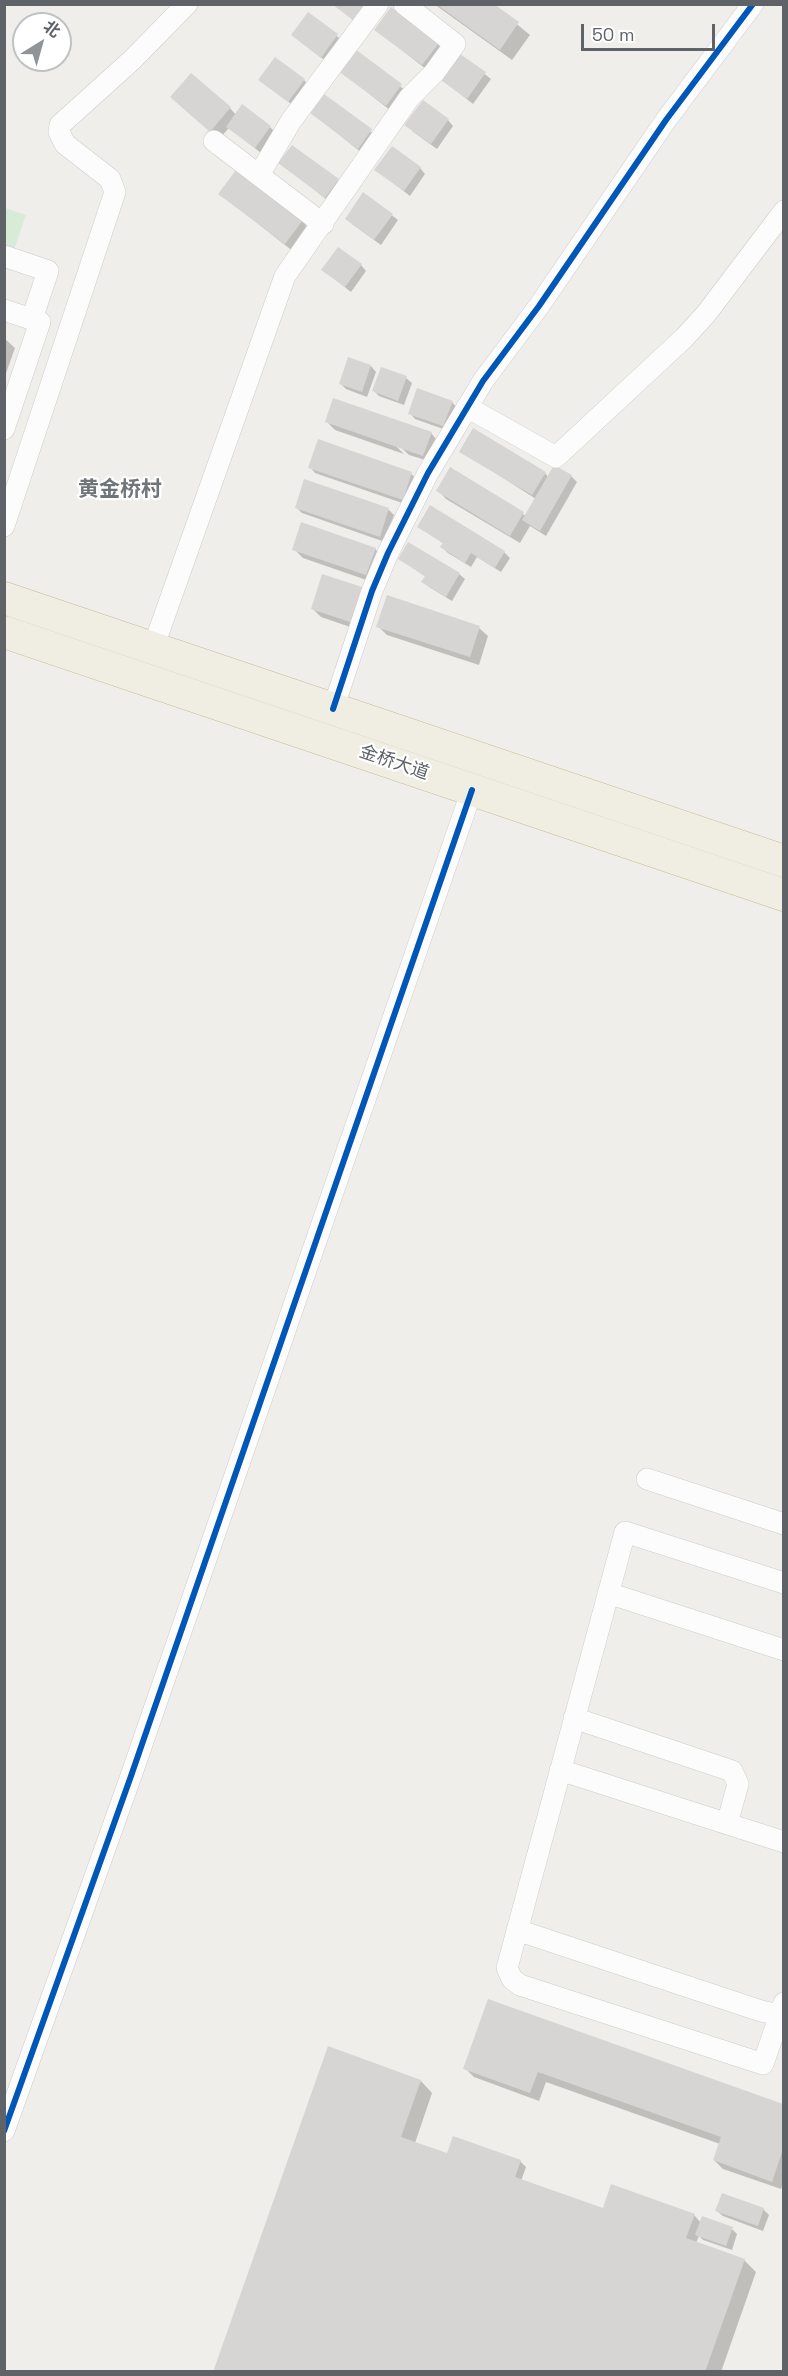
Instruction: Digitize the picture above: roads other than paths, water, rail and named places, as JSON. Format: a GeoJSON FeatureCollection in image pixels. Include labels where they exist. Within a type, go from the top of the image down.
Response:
{"type":"FeatureCollection","features":[{"type":"Feature","properties":{"kind":"highway","name":"金桥大道"},"geometry":{"type":"LineString","coordinates":[[4,598],[783,861]]}},
{"type":"Feature","properties":{"kind":"highway","name":"金桥大道"},"geometry":{"type":"LineString","coordinates":[[4,632],[783,895]]}},
{"type":"Feature","properties":{"kind":"street"},"geometry":{"type":"LineString","coordinates":[[4,526],[115,192],[110,179],[65,144],[58,132],[60,126],[132,60],[187,4]]}},
{"type":"Feature","properties":{"kind":"street"},"geometry":{"type":"LineString","coordinates":[[259,175],[291,121],[378,4]]}},
{"type":"Feature","properties":{"kind":"street"},"geometry":{"type":"LineString","coordinates":[[153,648],[285,276],[409,98],[434,73],[455,44],[404,4]]}},
{"type":"Feature","properties":{"kind":"street"},"geometry":{"type":"LineString","coordinates":[[333,709],[372,591],[388,553],[428,473],[467,407],[666,120],[753,4]]}},
{"type":"Feature","properties":{"kind":"street"},"geometry":{"type":"LineString","coordinates":[[214,141],[323,224]]}},
{"type":"Feature","properties":{"kind":"street"},"geometry":{"type":"LineString","coordinates":[[467,407],[556,457],[684,338],[706,314],[783,212]]}},
{"type":"Feature","properties":{"kind":"street"},"geometry":{"type":"LineString","coordinates":[[4,256],[48,271],[32,319]]}},
{"type":"Feature","properties":{"kind":"street"},"geometry":{"type":"LineString","coordinates":[[4,310],[40,322],[4,429]]}},
{"type":"Feature","properties":{"kind":"street"},"geometry":{"type":"LineString","coordinates":[[4,2131],[131,1776],[472,790]]}},
{"type":"Feature","properties":{"kind":"street"},"geometry":{"type":"LineString","coordinates":[[647,1479],[783,1524]]}},
{"type":"Feature","properties":{"kind":"street"},"geometry":{"type":"LineString","coordinates":[[517,1930],[761,2012],[782,2011],[763,2064],[520,1985],[512,1979],[507,1968],[517,1930],[574,1718],[625,1532],[783,1583]]}},
{"type":"Feature","properties":{"kind":"street"},"geometry":{"type":"LineString","coordinates":[[608,1593],[783,1650]]}},
{"type":"Feature","properties":{"kind":"street"},"geometry":{"type":"LineString","coordinates":[[574,1718],[732,1771],[738,1784],[727,1824]]}},
{"type":"Feature","properties":{"kind":"street"},"geometry":{"type":"LineString","coordinates":[[560,1770],[783,1842]]}},
{"type":"Feature","properties":{"kind":"district","name":"黄金桥村"},"geometry":{"type":"Point","coordinates":[120,490]}}]}
